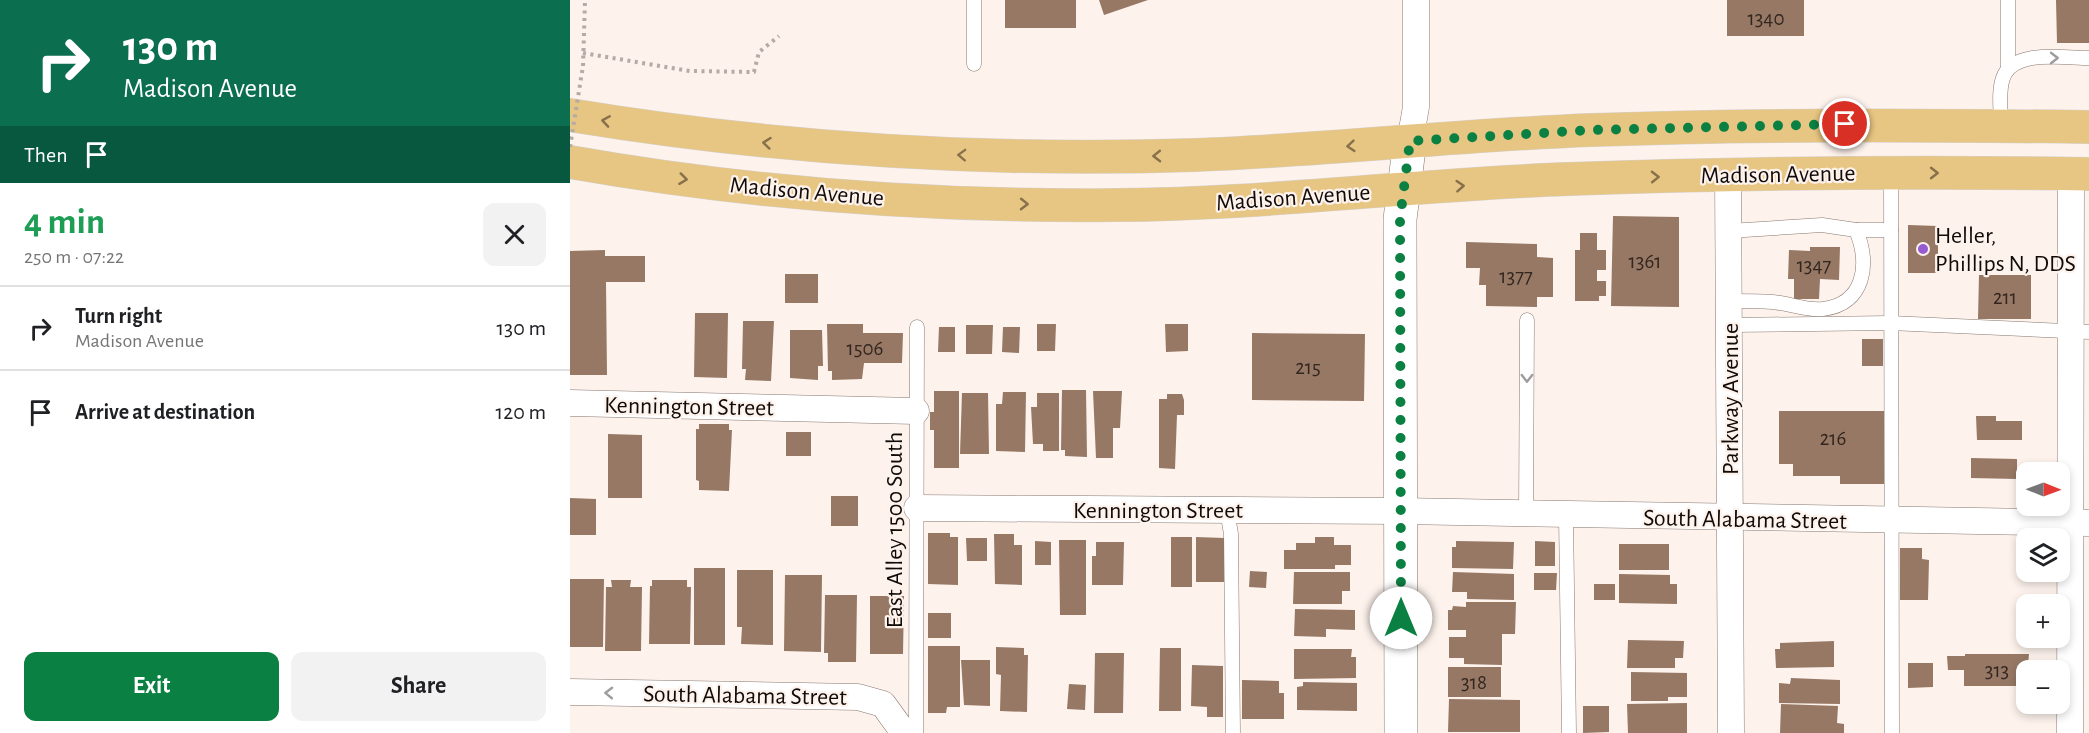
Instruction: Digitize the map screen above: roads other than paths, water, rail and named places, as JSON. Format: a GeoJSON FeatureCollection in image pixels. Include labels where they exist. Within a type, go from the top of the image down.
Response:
{"type":"FeatureCollection","features":[{"type":"Feature","properties":{"kind":"main road","name":"Madison Avenue"},"geometry":{"type":"LineString","coordinates":[[570,115],[772,143],[960,156],[1190,155],[1592,130],[1752,125],[2089,127]]}},
{"type":"Feature","properties":{"kind":"main road","name":"Madison Avenue"},"geometry":{"type":"LineString","coordinates":[[570,162],[625,172],[780,191],[958,203],[1131,205],[1245,201],[1566,179],[1728,173],[2080,174]]}},
{"type":"Feature","properties":{"kind":"street"},"geometry":{"type":"LineString","coordinates":[[1401,733],[1399,277],[1402,190],[1416,107],[1416,0]]}},
{"type":"Feature","properties":{"kind":"street","name":"Parkway Avenue"},"geometry":{"type":"LineString","coordinates":[[1728,173],[1731,733]]}},
{"type":"Feature","properties":{"kind":"street"},"geometry":{"type":"LineString","coordinates":[[2070,733],[2079,523],[2080,174]]}},
{"type":"Feature","properties":{"kind":"street","name":"Kennington Street"},"geometry":{"type":"LineString","coordinates":[[570,403],[916,411]]}},
{"type":"Feature","properties":{"kind":"street","name":"Kennington Street"},"geometry":{"type":"LineString","coordinates":[[917,508],[1400,511]]}},
{"type":"Feature","properties":{"kind":"street","name":"South Alabama Street"},"geometry":{"type":"LineString","coordinates":[[1400,511],[1730,519],[2079,523]]}},
{"type":"Feature","properties":{"kind":"street","name":"South Alabama Street"},"geometry":{"type":"LineString","coordinates":[[570,692],[858,697],[883,704],[904,733]]}},
{"type":"Feature","properties":{"kind":"lane"},"geometry":{"type":"LineString","coordinates":[[974,0],[974,64]]}},
{"type":"Feature","properties":{"kind":"lane"},"geometry":{"type":"LineString","coordinates":[[2001,126],[2002,80],[2014,64],[2008,0]]}},
{"type":"Feature","properties":{"kind":"lane"},"geometry":{"type":"LineString","coordinates":[[2014,64],[2089,58]]}},
{"type":"Feature","properties":{"kind":"lane"},"geometry":{"type":"LineString","coordinates":[[1891,173],[1892,733]]}},
{"type":"Feature","properties":{"kind":"lane"},"geometry":{"type":"LineString","coordinates":[[1729,231],[1822,225],[1856,230],[1891,230]]}},
{"type":"Feature","properties":{"kind":"lane"},"geometry":{"type":"LineString","coordinates":[[1729,313],[1772,302],[1821,309],[1840,305],[1858,291],[1864,270],[1863,247],[1856,230]]}},
{"type":"Feature","properties":{"kind":"lane"},"geometry":{"type":"LineString","coordinates":[[1863,247],[1871,230]]}},
{"type":"Feature","properties":{"kind":"lane"},"geometry":{"type":"LineString","coordinates":[[1729,313],[2080,332]]}},
{"type":"Feature","properties":{"kind":"lane"},"geometry":{"type":"LineString","coordinates":[[1526,515],[1527,320]]}},
{"type":"Feature","properties":{"kind":"lane","name":"East Alley 1500 South"},"geometry":{"type":"LineString","coordinates":[[916,733],[917,327]]}},
{"type":"Feature","properties":{"kind":"lane"},"geometry":{"type":"LineString","coordinates":[[1227,510],[1231,534],[1233,733]]}},
{"type":"Feature","properties":{"kind":"lane"},"geometry":{"type":"LineString","coordinates":[[1566,516],[1569,733]]}},
{"type":"Feature","properties":{"kind":"place","name":"Heller, Phillips N, DDS"},"geometry":{"type":"Point","coordinates":[1923,249]}}]}
